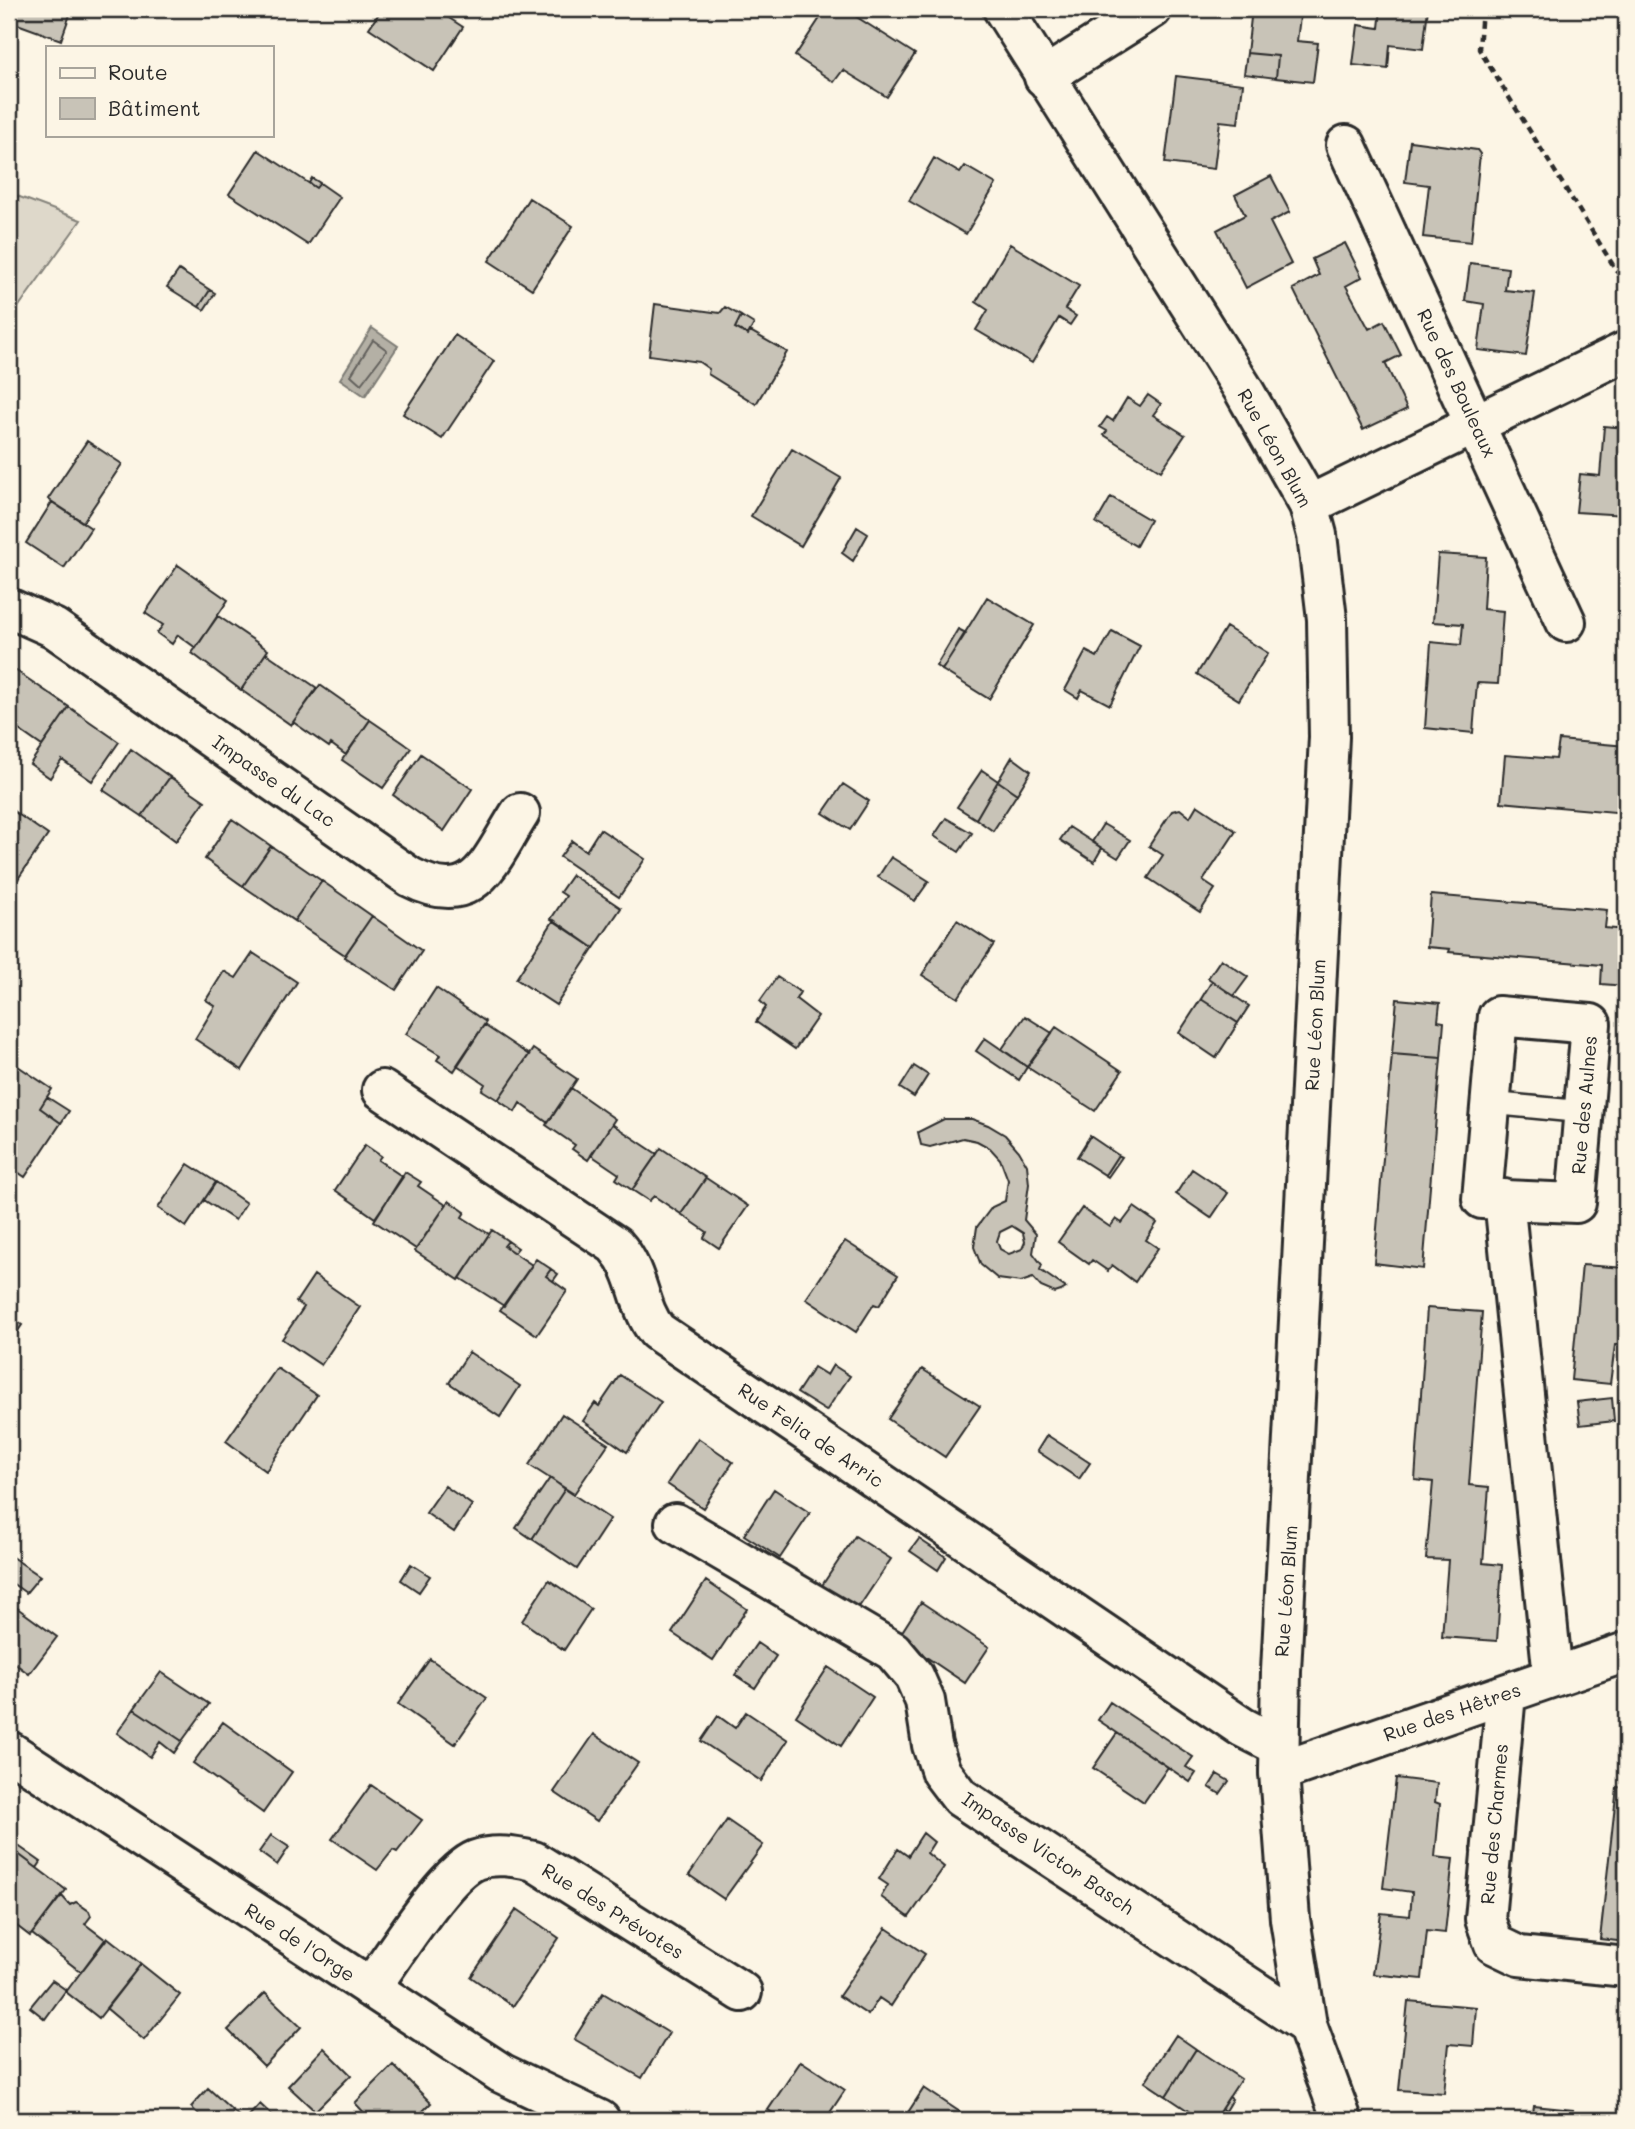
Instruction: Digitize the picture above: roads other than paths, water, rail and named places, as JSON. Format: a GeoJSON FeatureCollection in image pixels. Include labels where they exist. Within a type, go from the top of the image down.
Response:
{"type":"FeatureCollection","features":[{"type":"Feature","properties":{"kind":"street","name":"Rue Léon Blum"},"geometry":{"type":"LineString","coordinates":[[1003,9],[1243,389],[1309,505],[1317,535],[1327,619],[1329,737],[1279,1759],[1290,1919],[1307,2025],[1342,2120]]}},
{"type":"Feature","properties":{"kind":"street"},"geometry":{"type":"LineString","coordinates":[[1044,77],[1152,9]]}},
{"type":"Feature","properties":{"kind":"street","name":"Rue des Bouleaux"},"geometry":{"type":"LineString","coordinates":[[1346,145],[1566,622]]}},
{"type":"Feature","properties":{"kind":"street"},"geometry":{"type":"LineString","coordinates":[[1309,505],[1626,351]]}},
{"type":"Feature","properties":{"kind":"street","name":"Impasse du Lac"},"geometry":{"type":"LineString","coordinates":[[9,608],[54,628],[399,869],[431,888],[447,890],[465,886],[480,875],[520,813]]}},
{"type":"Feature","properties":{"kind":"street","name":"Rue des Aulnes"},"geometry":{"type":"LineString","coordinates":[[1498,1016],[1591,1024],[1584,1112],[1576,1203],[1482,1199],[1498,1016]]}},
{"type":"Feature","properties":{"kind":"street","name":"Rue Felia de Arric"},"geometry":{"type":"LineString","coordinates":[[382,1090],[615,1245],[629,1260],[649,1320],[657,1331],[1242,1727],[1279,1759]]}},
{"type":"Feature","properties":{"kind":"street"},"geometry":{"type":"LineString","coordinates":[[1504,1199],[1553,1677]]}},
{"type":"Feature","properties":{"kind":"street","name":"Impasse Victor Basch"},"geometry":{"type":"LineString","coordinates":[[675,1523],[892,1651],[914,1676],[925,1701],[932,1745],[941,1772],[960,1797],[1307,2025]]}},
{"type":"Feature","properties":{"kind":"street","name":"Rue des Hêtres"},"geometry":{"type":"LineString","coordinates":[[1279,1759],[1506,1693],[1626,1652]]}},
{"type":"Feature","properties":{"kind":"street","name":"Rue des Charmes"},"geometry":{"type":"LineString","coordinates":[[1506,1693],[1485,1919],[1494,1944],[1519,1956],[1626,1967]]}},
{"type":"Feature","properties":{"kind":"street","name":"Rue de l'Orge"},"geometry":{"type":"LineString","coordinates":[[9,1751],[501,2073],[600,2120]]}},
{"type":"Feature","properties":{"kind":"street","name":"Rue des Prévotes"},"geometry":{"type":"LineString","coordinates":[[370,1988],[454,1874],[476,1860],[505,1855],[534,1861],[742,1992]]}},
{"type":"Feature","properties":{"kind":"lane"},"geometry":{"type":"LineString","coordinates":[[1490,1103],[1584,1112]]}},
{"type":"Feature","properties":{"kind":"water"},"geometry":{"type":"Polygon","coordinates":[[[372,328],[398,346],[365,396],[340,379],[372,328]]]}}]}
